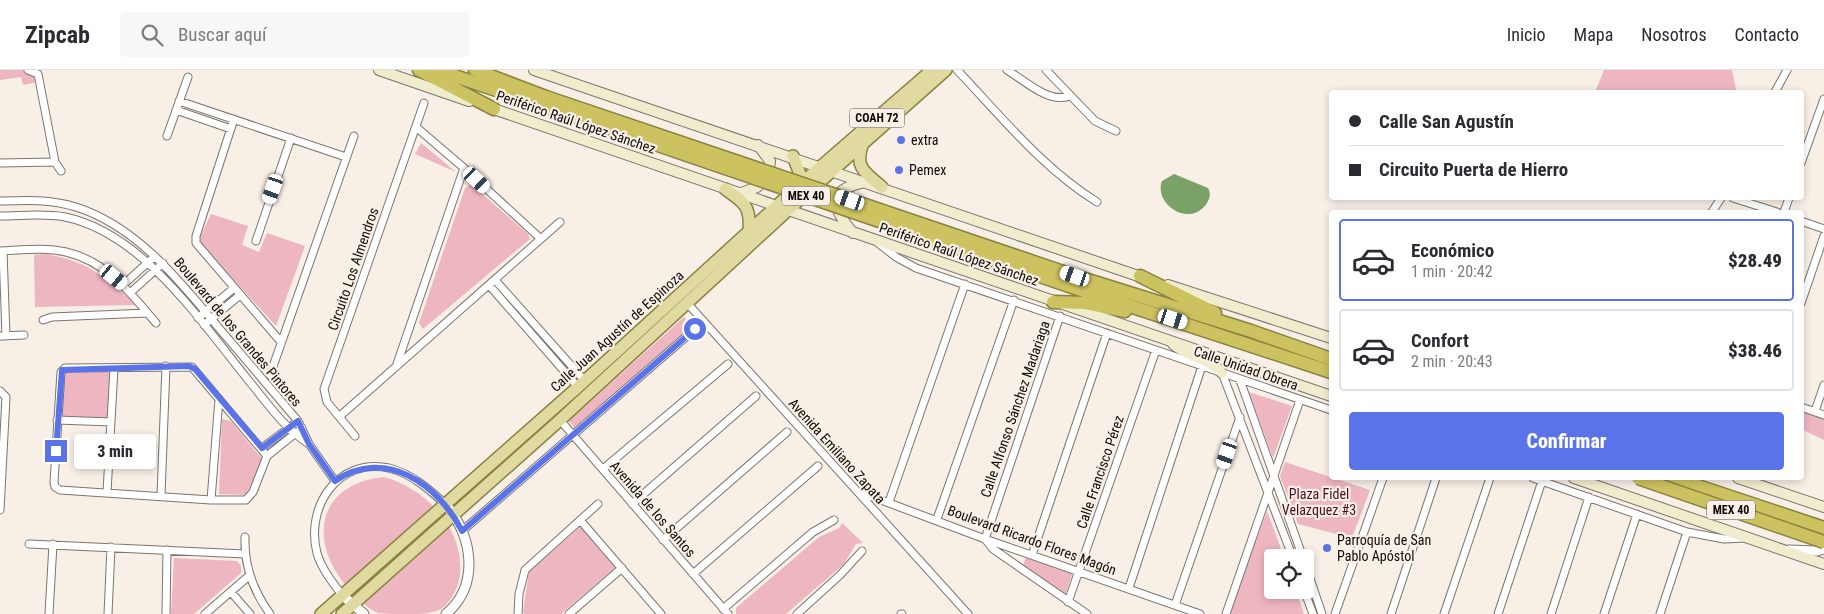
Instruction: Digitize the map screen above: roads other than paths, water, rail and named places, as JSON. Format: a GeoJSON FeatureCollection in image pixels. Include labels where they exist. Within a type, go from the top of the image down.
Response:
{"type":"FeatureCollection","features":[{"type":"Feature","properties":{"kind":"highway"},"geometry":{"type":"LineString","coordinates":[[419,70],[494,109]]}},
{"type":"Feature","properties":{"kind":"highway","name":"Periférico Raúl López Sánchez"},"geometry":{"type":"LineString","coordinates":[[437,70],[545,102],[1072,281],[1190,325],[1329,371]]}},
{"type":"Feature","properties":{"kind":"highway","name":"Periférico Raúl López Sánchez"},"geometry":{"type":"LineString","coordinates":[[475,70],[498,78],[545,102]]}},
{"type":"Feature","properties":{"kind":"highway"},"geometry":{"type":"LineString","coordinates":[[483,70],[498,78]]}},
{"type":"Feature","properties":{"kind":"highway"},"geometry":{"type":"LineString","coordinates":[[1140,276],[1250,331]]}},
{"type":"Feature","properties":{"kind":"highway","name":"Periférico Raúl López Sánchez"},"geometry":{"type":"LineString","coordinates":[[1072,281],[1250,331],[1329,358]]}},
{"type":"Feature","properties":{"kind":"highway"},"geometry":{"type":"LineString","coordinates":[[1053,302],[1085,303],[1190,325]]}},
{"type":"Feature","properties":{"kind":"highway","name":"MEX 40"},"geometry":{"type":"LineString","coordinates":[[1644,480],[1824,542]]}},
{"type":"Feature","properties":{"kind":"highway","name":"MEX 40"},"geometry":{"type":"LineString","coordinates":[[1680,480],[1824,529]]}},
{"type":"Feature","properties":{"kind":"main road","name":"Periférico Raúl López Sánchez"},"geometry":{"type":"LineString","coordinates":[[379,70],[1053,302],[1167,338],[1329,395]]}},
{"type":"Feature","properties":{"kind":"main road"},"geometry":{"type":"LineString","coordinates":[[534,70],[834,170],[1140,276],[1329,337]]}},
{"type":"Feature","properties":{"kind":"main road","name":"Calle Juan Agustín de Espinoza"},"geometry":{"type":"LineString","coordinates":[[321,614],[581,384],[776,206],[932,70]]}},
{"type":"Feature","properties":{"kind":"main road","name":"Calle Juan Agustín de Espinoza"},"geometry":{"type":"LineString","coordinates":[[342,614],[357,611],[453,515],[688,304],[788,210],[946,70]]}},
{"type":"Feature","properties":{"kind":"main road"},"geometry":{"type":"LineString","coordinates":[[739,194],[757,187],[768,177],[770,161],[758,145]]}},
{"type":"Feature","properties":{"kind":"main road"},"geometry":{"type":"LineString","coordinates":[[862,146],[859,154],[859,163],[866,173],[882,187]]}},
{"type":"Feature","properties":{"kind":"main road"},"geometry":{"type":"LineString","coordinates":[[792,156],[803,182]]}},
{"type":"Feature","properties":{"kind":"main road"},"geometry":{"type":"LineString","coordinates":[[853,233],[838,213],[836,198],[843,189],[866,181]]}},
{"type":"Feature","properties":{"kind":"main road"},"geometry":{"type":"LineString","coordinates":[[725,189],[747,207],[750,217],[749,231]]}},
{"type":"Feature","properties":{"kind":"main road"},"geometry":{"type":"LineString","coordinates":[[665,308],[688,304],[692,283]]}},
{"type":"Feature","properties":{"kind":"main road"},"geometry":{"type":"LineString","coordinates":[[1167,338],[1184,352],[1214,365],[1222,373]]}},
{"type":"Feature","properties":{"kind":"main road"},"geometry":{"type":"LineString","coordinates":[[1580,480],[1824,564]]}},
{"type":"Feature","properties":{"kind":"main road"},"geometry":{"type":"LineString","coordinates":[[1744,480],[1824,507]]}},
{"type":"Feature","properties":{"kind":"street"},"geometry":{"type":"LineString","coordinates":[[28,70],[38,74],[55,162],[61,171]]}},
{"type":"Feature","properties":{"kind":"street"},"geometry":{"type":"LineString","coordinates":[[957,70],[1048,167],[1073,188],[1096,202]]}},
{"type":"Feature","properties":{"kind":"street"},"geometry":{"type":"LineString","coordinates":[[1007,70],[1051,96],[1060,99],[1070,96]]}},
{"type":"Feature","properties":{"kind":"street"},"geometry":{"type":"LineString","coordinates":[[1046,70],[1095,121],[1116,132]]}},
{"type":"Feature","properties":{"kind":"street"},"geometry":{"type":"LineString","coordinates":[[1776,90],[1787,70]]}},
{"type":"Feature","properties":{"kind":"street"},"geometry":{"type":"LineString","coordinates":[[167,136],[188,76]]}},
{"type":"Feature","properties":{"kind":"street"},"geometry":{"type":"LineString","coordinates":[[1804,155],[1824,99]]}},
{"type":"Feature","properties":{"kind":"street"},"geometry":{"type":"LineString","coordinates":[[179,101],[346,157]]}},
{"type":"Feature","properties":{"kind":"street","name":"Circuito Los Almendros"},"geometry":{"type":"LineString","coordinates":[[355,436],[327,402],[324,389],[424,103]]}},
{"type":"Feature","properties":{"kind":"street"},"geometry":{"type":"LineString","coordinates":[[176,110],[231,129]]}},
{"type":"Feature","properties":{"kind":"street"},"geometry":{"type":"LineString","coordinates":[[234,119],[195,240],[198,247],[281,342]]}},
{"type":"Feature","properties":{"kind":"street"},"geometry":{"type":"LineString","coordinates":[[416,127],[464,168],[540,239]]}},
{"type":"Feature","properties":{"kind":"street"},"geometry":{"type":"LineString","coordinates":[[270,375],[354,136]]}},
{"type":"Feature","properties":{"kind":"street"},"geometry":{"type":"LineString","coordinates":[[256,241],[291,138]]}},
{"type":"Feature","properties":{"kind":"street"},"geometry":{"type":"LineString","coordinates":[[0,163],[55,162]]}},
{"type":"Feature","properties":{"kind":"street"},"geometry":{"type":"LineString","coordinates":[[396,367],[464,168]]}},
{"type":"Feature","properties":{"kind":"street","name":"Boulevard de los Grandes Pintores"},"geometry":{"type":"LineString","coordinates":[[0,201],[36,200],[75,207],[105,220],[155,256],[206,311],[298,421],[309,444],[335,481]]}},
{"type":"Feature","properties":{"kind":"street"},"geometry":{"type":"LineString","coordinates":[[1739,200],[1771,210]]}},
{"type":"Feature","properties":{"kind":"street","name":"Boulevard de los Grandes Pintores"},"geometry":{"type":"LineString","coordinates":[[0,216],[44,215],[64,217],[88,224],[115,238],[155,270],[204,325],[288,428],[309,444]]}},
{"type":"Feature","properties":{"kind":"street"},"geometry":{"type":"LineString","coordinates":[[340,416],[560,222]]}},
{"type":"Feature","properties":{"kind":"street"},"geometry":{"type":"LineString","coordinates":[[1804,222],[1824,229]]}},
{"type":"Feature","properties":{"kind":"street"},"geometry":{"type":"LineString","coordinates":[[1804,294],[1824,236]]}},
{"type":"Feature","properties":{"kind":"street","name":"Calle Unidad Obrera"},"geometry":{"type":"LineString","coordinates":[[876,241],[906,264],[1329,409]]}},
{"type":"Feature","properties":{"kind":"street"},"geometry":{"type":"LineString","coordinates":[[24,335],[3,336],[1,251],[43,250],[66,252],[87,260],[105,270],[123,284],[156,323]]}},
{"type":"Feature","properties":{"kind":"street"},"geometry":{"type":"LineString","coordinates":[[123,284],[155,256]]}},
{"type":"Feature","properties":{"kind":"street"},"geometry":{"type":"LineString","coordinates":[[130,292],[163,263]]}},
{"type":"Feature","properties":{"kind":"street"},"geometry":{"type":"LineString","coordinates":[[495,280],[581,384]]}},
{"type":"Feature","properties":{"kind":"street"},"geometry":{"type":"LineString","coordinates":[[889,502],[965,284]]}},
{"type":"Feature","properties":{"kind":"street"},"geometry":{"type":"LineString","coordinates":[[489,285],[510,310],[581,384]]}},
{"type":"Feature","properties":{"kind":"street"},"geometry":{"type":"LineString","coordinates":[[198,318],[234,288]]}},
{"type":"Feature","properties":{"kind":"street"},"geometry":{"type":"LineString","coordinates":[[204,325],[240,294]]}},
{"type":"Feature","properties":{"kind":"street"},"geometry":{"type":"LineString","coordinates":[[937,519],[1014,300]]}},
{"type":"Feature","properties":{"kind":"street"},"geometry":{"type":"LineString","coordinates":[[510,310],[516,304]]}},
{"type":"Feature","properties":{"kind":"street","name":"Avenida Emiliano Zapata"},"geometry":{"type":"LineString","coordinates":[[688,304],[968,614]]}},
{"type":"Feature","properties":{"kind":"street"},"geometry":{"type":"LineString","coordinates":[[43,320],[52,317],[147,313]]}},
{"type":"Feature","properties":{"kind":"street","name":"Calle Alfonso Sánchez Madariaga"},"geometry":{"type":"LineString","coordinates":[[985,539],[1060,316]]}},
{"type":"Feature","properties":{"kind":"street"},"geometry":{"type":"LineString","coordinates":[[462,531],[695,329]]}},
{"type":"Feature","properties":{"kind":"street"},"geometry":{"type":"LineString","coordinates":[[1032,555],[1107,333]]}},
{"type":"Feature","properties":{"kind":"street","name":"Calle Francisco Pérez"},"geometry":{"type":"LineString","coordinates":[[1068,602],[1156,350]]}},
{"type":"Feature","properties":{"kind":"street"},"geometry":{"type":"LineString","coordinates":[[603,469],[728,364]]}},
{"type":"Feature","properties":{"kind":"street"},"geometry":{"type":"LineString","coordinates":[[161,495],[166,366]]}},
{"type":"Feature","properties":{"kind":"street"},"geometry":{"type":"LineString","coordinates":[[267,456],[192,367],[166,366],[62,370],[57,420],[55,487],[60,490],[161,495],[211,500],[249,498],[267,456],[302,428]]}},
{"type":"Feature","properties":{"kind":"street"},"geometry":{"type":"LineString","coordinates":[[1129,588],[1202,366]]}},
{"type":"Feature","properties":{"kind":"street"},"geometry":{"type":"LineString","coordinates":[[107,492],[114,368]]}},
{"type":"Feature","properties":{"kind":"street"},"geometry":{"type":"LineString","coordinates":[[1222,373],[1290,549]]}},
{"type":"Feature","properties":{"kind":"street"},"geometry":{"type":"LineString","coordinates":[[1240,380],[1300,549]]}},
{"type":"Feature","properties":{"kind":"street"},"geometry":{"type":"LineString","coordinates":[[1815,412],[1824,386]]}},
{"type":"Feature","properties":{"kind":"street"},"geometry":{"type":"LineString","coordinates":[[0,391],[6,396],[3,415],[0,510]]}},
{"type":"Feature","properties":{"kind":"street"},"geometry":{"type":"LineString","coordinates":[[632,504],[756,396]]}},
{"type":"Feature","properties":{"kind":"street"},"geometry":{"type":"LineString","coordinates":[[211,500],[219,399]]}},
{"type":"Feature","properties":{"kind":"street"},"geometry":{"type":"LineString","coordinates":[[1226,614],[1300,400]]}},
{"type":"Feature","properties":{"kind":"street"},"geometry":{"type":"LineString","coordinates":[[1804,408],[1824,415]]}},
{"type":"Feature","properties":{"kind":"street"},"geometry":{"type":"LineString","coordinates":[[1175,605],[1240,416]]}},
{"type":"Feature","properties":{"kind":"street"},"geometry":{"type":"LineString","coordinates":[[57,420],[111,422]]}},
{"type":"Feature","properties":{"kind":"street","name":"Avenida de los Santos"},"geometry":{"type":"LineString","coordinates":[[560,420],[725,611]]}},
{"type":"Feature","properties":{"kind":"street"},"geometry":{"type":"LineString","coordinates":[[262,448],[298,421]]}},
{"type":"Feature","properties":{"kind":"street"},"geometry":{"type":"LineString","coordinates":[[663,540],[787,432]]}},
{"type":"Feature","properties":{"kind":"street"},"geometry":{"type":"LineString","coordinates":[[693,574],[818,466]]}},
{"type":"Feature","properties":{"kind":"street"},"geometry":{"type":"LineString","coordinates":[[357,611],[340,598],[322,565],[314,539],[319,508],[335,481],[358,468],[389,468],[417,480],[446,505],[462,531],[467,544],[469,559],[466,586],[460,598],[446,614]]}},
{"type":"Feature","properties":{"kind":"street"},"geometry":{"type":"LineString","coordinates":[[1336,614],[1382,480]]}},
{"type":"Feature","properties":{"kind":"street"},"geometry":{"type":"LineString","coordinates":[[1390,614],[1435,480]]}},
{"type":"Feature","properties":{"kind":"street"},"geometry":{"type":"LineString","coordinates":[[1444,614],[1489,480]]}},
{"type":"Feature","properties":{"kind":"street"},"geometry":{"type":"LineString","coordinates":[[1498,614],[1542,481],[1688,532],[1724,539],[1747,538]]}},
{"type":"Feature","properties":{"kind":"street","name":"Boulevard Ricardo Flores Magón"},"geometry":{"type":"LineString","coordinates":[[855,490],[937,519],[985,539],[1079,570],[1200,614]]}},
{"type":"Feature","properties":{"kind":"street"},"geometry":{"type":"LineString","coordinates":[[1551,614],[1589,497]]}},
{"type":"Feature","properties":{"kind":"street"},"geometry":{"type":"LineString","coordinates":[[518,614],[519,594],[525,570],[598,504]]}},
{"type":"Feature","properties":{"kind":"street"},"geometry":{"type":"LineString","coordinates":[[1604,614],[1636,514]]}},
{"type":"Feature","properties":{"kind":"street"},"geometry":{"type":"LineString","coordinates":[[580,520],[661,614]]}},
{"type":"Feature","properties":{"kind":"street"},"geometry":{"type":"LineString","coordinates":[[725,611],[813,532],[834,520]]}},
{"type":"Feature","properties":{"kind":"street"},"geometry":{"type":"LineString","coordinates":[[1784,550],[1817,551],[1824,547],[1821,539],[1824,529]]}},
{"type":"Feature","properties":{"kind":"street"},"geometry":{"type":"LineString","coordinates":[[1660,614],[1688,532]]}},
{"type":"Feature","properties":{"kind":"street"},"geometry":{"type":"LineString","coordinates":[[245,536],[245,554],[250,575],[270,614]]}},
{"type":"Feature","properties":{"kind":"street"},"geometry":{"type":"LineString","coordinates":[[985,539],[993,549],[1087,614]]}},
{"type":"Feature","properties":{"kind":"street"},"geometry":{"type":"LineString","coordinates":[[29,544],[245,554]]}},
{"type":"Feature","properties":{"kind":"street"},"geometry":{"type":"LineString","coordinates":[[49,614],[53,544]]}},
{"type":"Feature","properties":{"kind":"street"},"geometry":{"type":"LineString","coordinates":[[108,614],[111,547]]}},
{"type":"Feature","properties":{"kind":"street"},"geometry":{"type":"LineString","coordinates":[[166,614],[167,550]]}},
{"type":"Feature","properties":{"kind":"street"},"geometry":{"type":"LineString","coordinates":[[796,614],[840,575],[862,551]]}},
{"type":"Feature","properties":{"kind":"street"},"geometry":{"type":"LineString","coordinates":[[569,614],[622,568]]}},
{"type":"Feature","properties":{"kind":"street"},"geometry":{"type":"LineString","coordinates":[[205,614],[250,575]]}},
{"type":"Feature","properties":{"kind":"street"},"geometry":{"type":"LineString","coordinates":[[1314,590],[1322,614]]}},
{"type":"Feature","properties":{"kind":"street"},"geometry":{"type":"LineString","coordinates":[[231,592],[250,614]]}},
{"type":"Feature","properties":{"kind":"street"},"geometry":{"type":"LineString","coordinates":[[313,614],[340,598]]}},
{"type":"Feature","properties":{"kind":"street"},"geometry":{"type":"LineString","coordinates":[[1307,599],[1313,614]]}},
{"type":"Feature","properties":{"kind":"place","name":"extra"},"geometry":{"type":"Point","coordinates":[901,140]}},
{"type":"Feature","properties":{"kind":"place","name":"Pemex"},"geometry":{"type":"Point","coordinates":[899,170]}},
{"type":"Feature","properties":{"kind":"place","name":"Parroquía de San Pablo Apóstol"},"geometry":{"type":"Point","coordinates":[1327,548]}},
{"type":"Feature","properties":{"kind":"park label","name":"Plaza Fidel Velazquez #3"},"geometry":{"type":"Point","coordinates":[1319,502]}}]}
